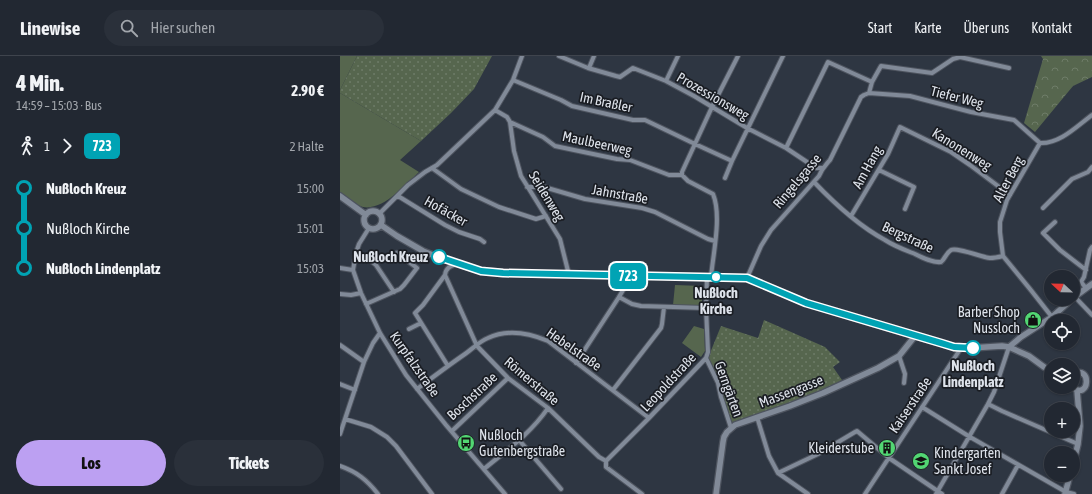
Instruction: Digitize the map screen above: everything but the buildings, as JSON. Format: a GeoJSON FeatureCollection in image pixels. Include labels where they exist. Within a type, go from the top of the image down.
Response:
{"type":"FeatureCollection","features":[{"type":"Feature","properties":{"kind":"main road"},"geometry":{"type":"LineString","coordinates":[[340,196],[366,215]]}},
{"type":"Feature","properties":{"kind":"main road"},"geometry":{"type":"LineString","coordinates":[[373,212],[379,214],[382,219],[381,225],[376,229],[369,228],[364,221],[366,215],[373,212]]}},
{"type":"Feature","properties":{"kind":"main road"},"geometry":{"type":"LineString","coordinates":[[381,225],[396,236],[424,251],[457,264],[481,271],[569,275],[747,278],[806,303],[954,347],[1009,347],[1044,366]]}},
{"type":"Feature","properties":{"kind":"main road"},"geometry":{"type":"LineString","coordinates":[[1080,293],[1092,284]]}},
{"type":"Feature","properties":{"kind":"main road"},"geometry":{"type":"LineString","coordinates":[[1055,314],[1064,306]]}},
{"type":"Feature","properties":{"kind":"main road"},"geometry":{"type":"LineString","coordinates":[[1009,347],[1021,337],[1044,322]]}},
{"type":"Feature","properties":{"kind":"main road","name":"Massengasse"},"geometry":{"type":"LineString","coordinates":[[731,428],[739,423],[823,393],[878,368],[899,356],[915,336]]}},
{"type":"Feature","properties":{"kind":"main road"},"geometry":{"type":"LineString","coordinates":[[1080,373],[1086,376],[1090,382],[1084,388],[1080,388]]}},
{"type":"Feature","properties":{"kind":"main road"},"geometry":{"type":"LineString","coordinates":[[1076,394],[1080,418],[1078,444]]}},
{"type":"Feature","properties":{"kind":"main road"},"geometry":{"type":"LineString","coordinates":[[716,494],[724,437],[731,428]]}},
{"type":"Feature","properties":{"kind":"main road"},"geometry":{"type":"LineString","coordinates":[[1065,493],[1068,482]]}},
{"type":"Feature","properties":{"kind":"street"},"geometry":{"type":"LineString","coordinates":[[379,214],[416,179],[437,165],[495,110],[513,80],[522,56]]}},
{"type":"Feature","properties":{"kind":"street","name":"Prozessionsweg"},"geometry":{"type":"LineString","coordinates":[[559,56],[589,68],[620,77],[633,68],[666,81],[747,128],[786,148],[816,168],[822,168]]}},
{"type":"Feature","properties":{"kind":"street"},"geometry":{"type":"LineString","coordinates":[[589,68],[594,56]]}},
{"type":"Feature","properties":{"kind":"street"},"geometry":{"type":"LineString","coordinates":[[666,81],[678,56]]}},
{"type":"Feature","properties":{"kind":"street"},"geometry":{"type":"LineString","coordinates":[[709,277],[715,241],[716,204],[713,194],[688,181],[682,174],[736,56]]}},
{"type":"Feature","properties":{"kind":"street"},"geometry":{"type":"LineString","coordinates":[[725,178],[747,128],[783,56]]}},
{"type":"Feature","properties":{"kind":"street"},"geometry":{"type":"LineString","coordinates":[[869,93],[872,82],[881,66],[932,73],[953,59],[960,57],[1009,68]]}},
{"type":"Feature","properties":{"kind":"street"},"geometry":{"type":"LineString","coordinates":[[786,148],[828,62],[872,82]]}},
{"type":"Feature","properties":{"kind":"street","name":"Im Braßler"},"geometry":{"type":"LineString","coordinates":[[513,80],[572,106],[633,120],[645,120],[732,161]]}},
{"type":"Feature","properties":{"kind":"street","name":"Ringelsgasse"},"geometry":{"type":"LineString","coordinates":[[747,278],[761,246],[771,230],[819,176],[822,168],[830,160],[861,97],[869,93]]}},
{"type":"Feature","properties":{"kind":"street","name":"Tiefer Weg"},"geometry":{"type":"LineString","coordinates":[[869,93],[910,96],[971,112],[1014,120],[1040,143]]}},
{"type":"Feature","properties":{"kind":"street"},"geometry":{"type":"LineString","coordinates":[[495,110],[507,118],[510,122]]}},
{"type":"Feature","properties":{"kind":"street"},"geometry":{"type":"LineString","coordinates":[[1040,143],[1049,143],[1060,138],[1092,115]]}},
{"type":"Feature","properties":{"kind":"street","name":"Maulbeerweg"},"geometry":{"type":"LineString","coordinates":[[510,122],[543,136],[555,146],[617,159],[630,160],[669,175],[682,174]]}},
{"type":"Feature","properties":{"kind":"street","name":"Seidenweg"},"geometry":{"type":"LineString","coordinates":[[510,122],[514,151],[521,176],[560,239],[569,275]]}},
{"type":"Feature","properties":{"kind":"street","name":"Am Hang"},"geometry":{"type":"LineString","coordinates":[[851,216],[888,154],[900,126]]}},
{"type":"Feature","properties":{"kind":"street","name":"Kanonenweg"},"geometry":{"type":"LineString","coordinates":[[900,126],[951,152],[1010,195]]}},
{"type":"Feature","properties":{"kind":"street","name":"Alter Berg"},"geometry":{"type":"LineString","coordinates":[[1003,256],[1000,222],[1005,204],[1040,143]]}},
{"type":"Feature","properties":{"kind":"street"},"geometry":{"type":"LineString","coordinates":[[1043,208],[1072,180],[1088,172],[1092,167]]}},
{"type":"Feature","properties":{"kind":"street"},"geometry":{"type":"LineString","coordinates":[[432,168],[462,189],[499,207],[536,219],[546,216]]}},
{"type":"Feature","properties":{"kind":"street"},"geometry":{"type":"LineString","coordinates":[[879,170],[914,187],[905,209]]}},
{"type":"Feature","properties":{"kind":"street","name":"Bergstraße"},"geometry":{"type":"LineString","coordinates":[[814,182],[829,198],[871,232],[897,247],[938,262],[944,260],[948,252],[952,249],[991,258],[1003,256]]}},
{"type":"Feature","properties":{"kind":"street","name":"Jahnstraße"},"geometry":{"type":"LineString","coordinates":[[528,187],[544,187],[585,199],[642,208],[655,212],[708,239],[715,241]]}},
{"type":"Feature","properties":{"kind":"street","name":"Hofäcker"},"geometry":{"type":"LineString","coordinates":[[398,196],[445,225],[484,242]]}},
{"type":"Feature","properties":{"kind":"street"},"geometry":{"type":"LineString","coordinates":[[1055,222],[1043,233],[1060,250],[1086,270]]}},
{"type":"Feature","properties":{"kind":"street"},"geometry":{"type":"LineString","coordinates":[[340,268],[353,270],[359,244],[369,228]]}},
{"type":"Feature","properties":{"kind":"street"},"geometry":{"type":"LineString","coordinates":[[1086,288],[1081,282],[1084,277],[1092,247]]}},
{"type":"Feature","properties":{"kind":"street"},"geometry":{"type":"LineString","coordinates":[[366,304],[400,289],[417,268],[397,253]]}},
{"type":"Feature","properties":{"kind":"street"},"geometry":{"type":"LineString","coordinates":[[1003,256],[1050,314]]}},
{"type":"Feature","properties":{"kind":"street"},"geometry":{"type":"LineString","coordinates":[[366,257],[376,265],[394,292]]}},
{"type":"Feature","properties":{"kind":"street"},"geometry":{"type":"LineString","coordinates":[[448,366],[415,313],[423,305],[445,275],[447,269],[457,264]]}},
{"type":"Feature","properties":{"kind":"street","name":"Kurpfalzstraße"},"geometry":{"type":"LineString","coordinates":[[353,270],[361,293],[380,333],[406,375],[505,494]]}},
{"type":"Feature","properties":{"kind":"street","name":"Römerstraße"},"geometry":{"type":"LineString","coordinates":[[445,275],[477,346],[508,378],[548,408],[599,457],[606,461],[606,467],[642,494]]}},
{"type":"Feature","properties":{"kind":"street"},"geometry":{"type":"LineString","coordinates":[[576,363],[619,297],[626,285],[627,276]]}},
{"type":"Feature","properties":{"kind":"street","name":"Leopoldstraße"},"geometry":{"type":"LineString","coordinates":[[606,461],[706,358],[708,352],[706,308],[709,277]]}},
{"type":"Feature","properties":{"kind":"street"},"geometry":{"type":"LineString","coordinates":[[340,294],[351,295],[361,293]]}},
{"type":"Feature","properties":{"kind":"street"},"geometry":{"type":"LineString","coordinates":[[619,297],[632,304],[641,306],[706,308]]}},
{"type":"Feature","properties":{"kind":"street"},"geometry":{"type":"LineString","coordinates":[[1080,305],[1092,316]]}},
{"type":"Feature","properties":{"kind":"street"},"geometry":{"type":"LineString","coordinates":[[613,390],[661,328],[664,307]]}},
{"type":"Feature","properties":{"kind":"street"},"geometry":{"type":"LineString","coordinates":[[409,329],[421,323]]}},
{"type":"Feature","properties":{"kind":"street"},"geometry":{"type":"LineString","coordinates":[[340,434],[364,362],[373,343],[380,333]]}},
{"type":"Feature","properties":{"kind":"street","name":"Hebelstraße"},"geometry":{"type":"LineString","coordinates":[[417,389],[487,338],[512,333],[530,335],[548,341],[649,418]]}},
{"type":"Feature","properties":{"kind":"street"},"geometry":{"type":"LineString","coordinates":[[340,345],[364,362]]}},
{"type":"Feature","properties":{"kind":"street"},"geometry":{"type":"LineString","coordinates":[[937,492],[970,437],[994,392],[1009,347]]}},
{"type":"Feature","properties":{"kind":"street","name":"Kaiserstraße"},"geometry":{"type":"LineString","coordinates":[[865,494],[961,348]]}},
{"type":"Feature","properties":{"kind":"street"},"geometry":{"type":"LineString","coordinates":[[899,356],[905,374],[904,383]]}},
{"type":"Feature","properties":{"kind":"street","name":"Gerngärten"},"geometry":{"type":"LineString","coordinates":[[706,358],[718,383],[731,428]]}},
{"type":"Feature","properties":{"kind":"street","name":"Boschstraße"},"geometry":{"type":"LineString","coordinates":[[452,431],[508,378]]}},
{"type":"Feature","properties":{"kind":"street"},"geometry":{"type":"LineString","coordinates":[[340,384],[355,390]]}},
{"type":"Feature","properties":{"kind":"street"},"geometry":{"type":"LineString","coordinates":[[988,404],[1078,444]]}},
{"type":"Feature","properties":{"kind":"street"},"geometry":{"type":"LineString","coordinates":[[922,407],[1065,493],[1074,494]]}},
{"type":"Feature","properties":{"kind":"street"},"geometry":{"type":"LineString","coordinates":[[484,469],[536,424],[548,408]]}},
{"type":"Feature","properties":{"kind":"street"},"geometry":{"type":"LineString","coordinates":[[757,417],[769,456],[778,473],[808,494]]}},
{"type":"Feature","properties":{"kind":"street"},"geometry":{"type":"LineString","coordinates":[[345,419],[371,427],[387,437],[396,446],[432,494]]}},
{"type":"Feature","properties":{"kind":"street"},"geometry":{"type":"LineString","coordinates":[[778,473],[818,454],[857,431],[889,458],[942,494]]}},
{"type":"Feature","properties":{"kind":"street"},"geometry":{"type":"LineString","coordinates":[[519,440],[561,489]]}},
{"type":"Feature","properties":{"kind":"street"},"geometry":{"type":"LineString","coordinates":[[1002,494],[1018,465]]}},
{"type":"Feature","properties":{"kind":"street"},"geometry":{"type":"LineString","coordinates":[[340,466],[362,477],[378,494]]}},
{"type":"Feature","properties":{"kind":"green space"},"geometry":{"type":"Polygon","coordinates":[[[340,56],[357,56],[340,90],[340,56]]]}},
{"type":"Feature","properties":{"kind":"green space"},"geometry":{"type":"Polygon","coordinates":[[[357,56],[492,56],[474,89],[421,141],[340,93],[340,90],[357,56]]]}},
{"type":"Feature","properties":{"kind":"green space"},"geometry":{"type":"Polygon","coordinates":[[[1041,56],[1092,56],[1092,77],[1073,86],[1035,132],[1024,123],[1043,59],[1041,56]]]}},
{"type":"Feature","properties":{"kind":"green space"},"geometry":{"type":"Polygon","coordinates":[[[340,93],[421,141],[400,160],[419,172],[394,196],[378,205],[363,207],[340,192],[340,93]]]}},
{"type":"Feature","properties":{"kind":"green space"},"geometry":{"type":"Polygon","coordinates":[[[675,285],[702,286],[702,305],[673,305],[675,285]]]}},
{"type":"Feature","properties":{"kind":"green space"},"geometry":{"type":"Polygon","coordinates":[[[764,320],[825,347],[840,362],[833,367],[842,380],[802,399],[732,423],[708,358],[721,326],[758,338],[764,320]]]}},
{"type":"Feature","properties":{"kind":"green space"},"geometry":{"type":"Polygon","coordinates":[[[694,326],[704,329],[705,351],[701,357],[682,343],[694,326]]]}},
{"type":"Feature","properties":{"kind":"bus line","name":"723"},"geometry":{"type":"LineString","coordinates":[[439,257],[481,271],[503,273],[747,278],[806,303],[954,347],[973,348]]}},
{"type":"Feature","properties":{"kind":"place","name":"Nußloch Kreuz"},"geometry":{"type":"Point","coordinates":[439,257]}},
{"type":"Feature","properties":{"kind":"place","name":"Nußloch Kirche"},"geometry":{"type":"Point","coordinates":[716,277]}},
{"type":"Feature","properties":{"kind":"place","name":"Barber Shop Nussloch"},"geometry":{"type":"Point","coordinates":[1033,320]}},
{"type":"Feature","properties":{"kind":"place","name":"Nußloch Lindenplatz"},"geometry":{"type":"Point","coordinates":[973,348]}},
{"type":"Feature","properties":{"kind":"place","name":"Nußloch Gutenbergstraße"},"geometry":{"type":"Point","coordinates":[466,443]}},
{"type":"Feature","properties":{"kind":"place","name":"Kleiderstube"},"geometry":{"type":"Point","coordinates":[887,448]}},
{"type":"Feature","properties":{"kind":"place","name":"Kindergarten Sankt Josef"},"geometry":{"type":"Point","coordinates":[921,461]}}]}
